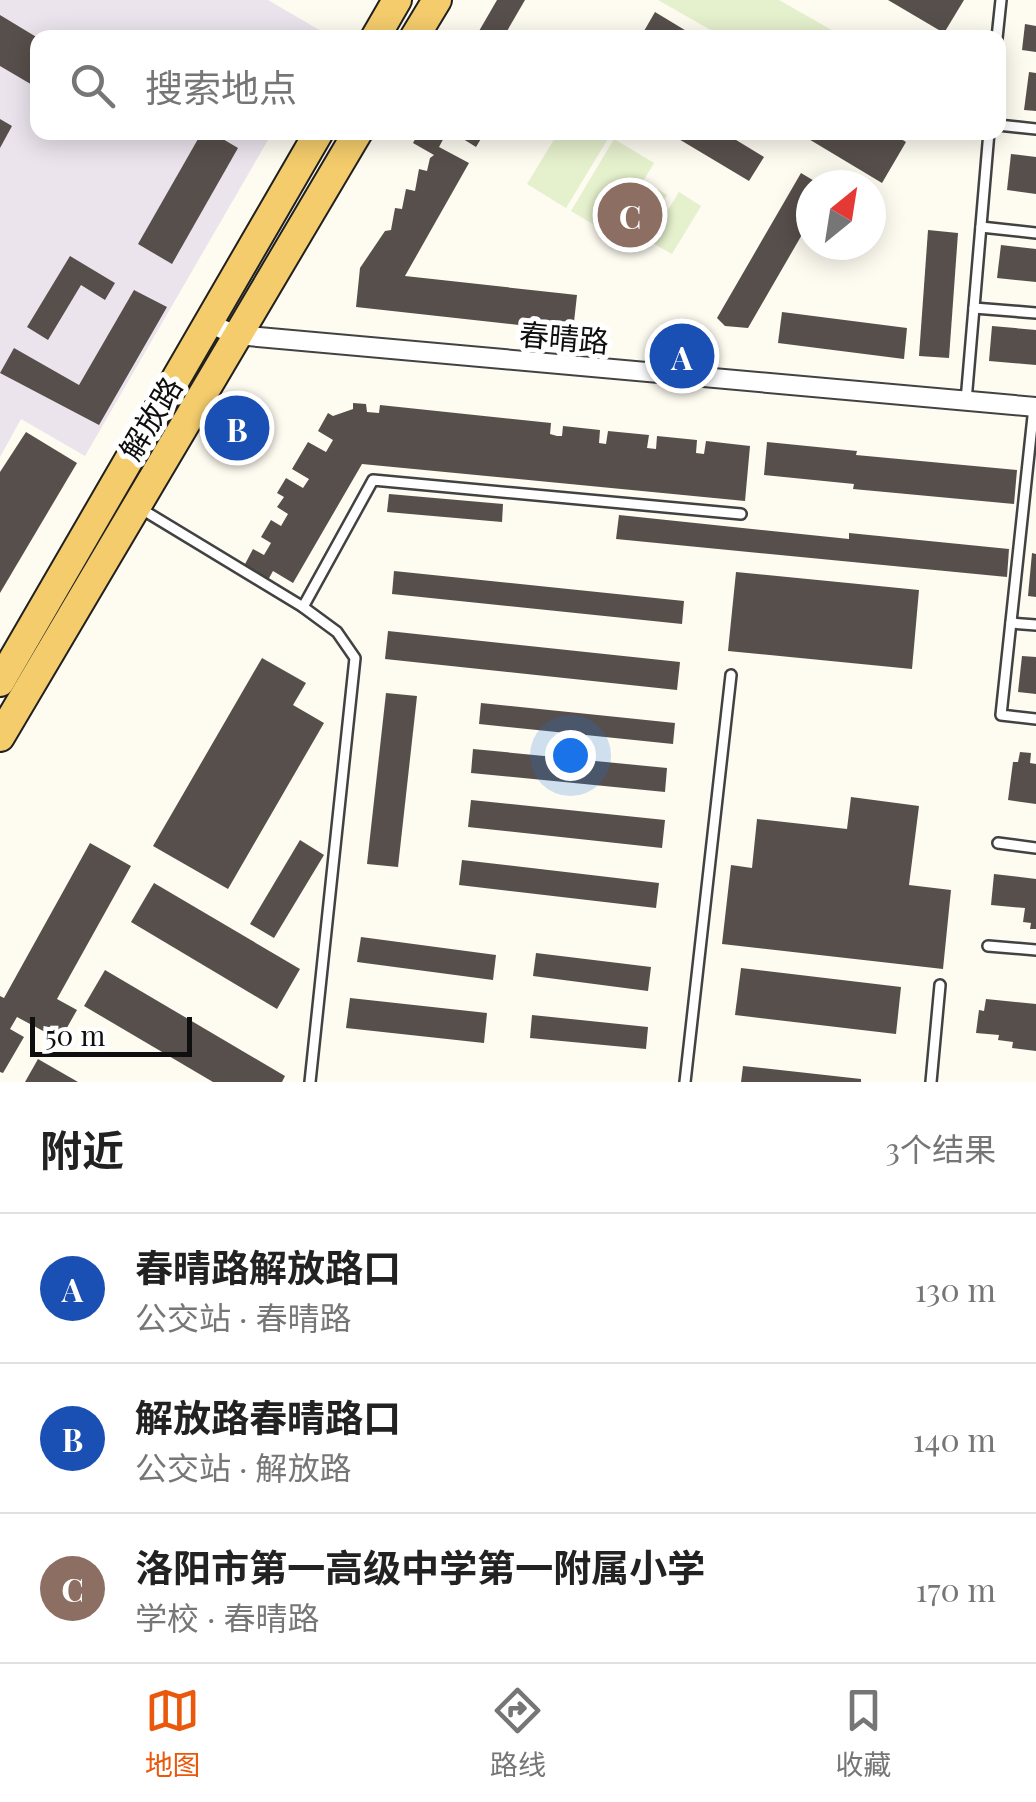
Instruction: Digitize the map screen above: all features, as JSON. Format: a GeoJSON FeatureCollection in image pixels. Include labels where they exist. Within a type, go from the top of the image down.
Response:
{"type":"FeatureCollection","features":[{"type":"Feature","properties":{"kind":"main road"},"geometry":{"type":"LineString","coordinates":[[380,30],[397,0]]}},
{"type":"Feature","properties":{"kind":"main road"},"geometry":{"type":"LineString","coordinates":[[419,30],[437,0]]}},
{"type":"Feature","properties":{"kind":"main road","name":"解放路"},"geometry":{"type":"LineString","coordinates":[[0,682],[315,140]]}},
{"type":"Feature","properties":{"kind":"main road","name":"解放路"},"geometry":{"type":"LineString","coordinates":[[0,737],[353,140]]}},
{"type":"Feature","properties":{"kind":"street","name":"春晴路"},"geometry":{"type":"LineString","coordinates":[[208,323],[236,335],[1035,407]]}},
{"type":"Feature","properties":{"kind":"lane"},"geometry":{"type":"LineString","coordinates":[[999,30],[1001,0]]}},
{"type":"Feature","properties":{"kind":"lane"},"geometry":{"type":"LineString","coordinates":[[1006,127],[1036,129]]}},
{"type":"Feature","properties":{"kind":"lane"},"geometry":{"type":"LineString","coordinates":[[966,401],[988,140]]}},
{"type":"Feature","properties":{"kind":"lane"},"geometry":{"type":"LineString","coordinates":[[981,228],[1036,233]]}},
{"type":"Feature","properties":{"kind":"lane"},"geometry":{"type":"LineString","coordinates":[[974,308],[1036,313]]}},
{"type":"Feature","properties":{"kind":"lane"},"geometry":{"type":"LineString","coordinates":[[1035,407],[1001,715],[1036,719]]}},
{"type":"Feature","properties":{"kind":"lane"},"geometry":{"type":"LineString","coordinates":[[303,607],[373,480],[741,514]]}},
{"type":"Feature","properties":{"kind":"lane"},"geometry":{"type":"LineString","coordinates":[[136,506],[303,607],[337,632],[355,658],[310,1082]]}},
{"type":"Feature","properties":{"kind":"lane"},"geometry":{"type":"LineString","coordinates":[[1022,518],[1036,520]]}},
{"type":"Feature","properties":{"kind":"lane"},"geometry":{"type":"LineString","coordinates":[[1011,623],[1036,625]]}},
{"type":"Feature","properties":{"kind":"lane"},"geometry":{"type":"LineString","coordinates":[[685,1082],[731,675]]}},
{"type":"Feature","properties":{"kind":"lane"},"geometry":{"type":"LineString","coordinates":[[998,843],[1036,848]]}},
{"type":"Feature","properties":{"kind":"lane"},"geometry":{"type":"LineString","coordinates":[[988,946],[1036,950]]}},
{"type":"Feature","properties":{"kind":"lane"},"geometry":{"type":"LineString","coordinates":[[931,1082],[940,985]]}},
{"type":"Feature","properties":{"kind":"shaded area"},"geometry":{"type":"Polygon","coordinates":[[[0,0],[268,0],[319,30],[30,30],[30,140],[268,140],[85,456],[21,419],[0,457],[0,0]]]}},
{"type":"Feature","properties":{"kind":"green space"},"geometry":{"type":"Polygon","coordinates":[[[658,0],[779,0],[832,30],[711,30],[658,0]]]}},
{"type":"Feature","properties":{"kind":"green space"},"geometry":{"type":"Polygon","coordinates":[[[554,140],[607,140],[566,208],[527,184],[554,140]]]}},
{"type":"Feature","properties":{"kind":"green space"},"geometry":{"type":"Polygon","coordinates":[[[613,140],[654,163],[611,235],[571,211],[613,140]]]}},
{"type":"Feature","properties":{"kind":"green space"},"geometry":{"type":"Polygon","coordinates":[[[651,185],[667,195],[647,228],[631,219],[651,185]]]}},
{"type":"Feature","properties":{"kind":"green space"},"geometry":{"type":"Polygon","coordinates":[[[679,192],[701,206],[672,254],[649,241],[679,192]]]}},
{"type":"Feature","properties":{"kind":"building"},"geometry":{"type":"Polygon","coordinates":[[[497,0],[525,0],[508,30],[480,30],[497,0]]]}},
{"type":"Feature","properties":{"kind":"building"},"geometry":{"type":"Polygon","coordinates":[[[888,0],[964,0],[946,30],[939,30],[888,0]]]}},
{"type":"Feature","properties":{"kind":"building"},"geometry":{"type":"Polygon","coordinates":[[[655,12],[685,30],[645,30],[655,12]]]}},
{"type":"Feature","properties":{"kind":"building"},"geometry":{"type":"Polygon","coordinates":[[[0,15],[30,33],[30,84],[0,66],[0,15]]]}},
{"type":"Feature","properties":{"kind":"building"},"geometry":{"type":"Polygon","coordinates":[[[1025,24],[1036,26],[1036,52],[1022,50],[1025,24]]]}},
{"type":"Feature","properties":{"kind":"building"},"geometry":{"type":"Polygon","coordinates":[[[1029,72],[1036,73],[1036,111],[1024,110],[1029,72]]]}},
{"type":"Feature","properties":{"kind":"building"},"geometry":{"type":"Polygon","coordinates":[[[0,119],[12,126],[0,148],[0,119]]]}},
{"type":"Feature","properties":{"kind":"building"},"geometry":{"type":"Polygon","coordinates":[[[197,140],[224,140],[238,148],[172,264],[138,244],[197,140]]]}},
{"type":"Feature","properties":{"kind":"building"},"geometry":{"type":"Polygon","coordinates":[[[443,140],[439,147],[469,163],[405,276],[577,295],[573,331],[356,307],[360,268],[385,231],[391,230],[395,208],[402,209],[406,189],[415,191],[419,169],[427,171],[434,155],[413,143],[443,140]]]}},
{"type":"Feature","properties":{"kind":"building"},"geometry":{"type":"Polygon","coordinates":[[[680,140],[736,140],[764,157],[749,181],[680,140]]]}},
{"type":"Feature","properties":{"kind":"building"},"geometry":{"type":"Polygon","coordinates":[[[810,140],[903,140],[906,142],[886,176],[886,170],[860,170],[810,140]]]}},
{"type":"Feature","properties":{"kind":"building"},"geometry":{"type":"Polygon","coordinates":[[[1011,154],[1036,157],[1036,194],[1007,190],[1011,154]]]}},
{"type":"Feature","properties":{"kind":"building"},"geometry":{"type":"Polygon","coordinates":[[[796,182],[796,245],[748,328],[725,326],[717,318],[796,182]]]}},
{"type":"Feature","properties":{"kind":"building"},"geometry":{"type":"Polygon","coordinates":[[[928,230],[958,233],[949,358],[919,356],[928,230]]]}},
{"type":"Feature","properties":{"kind":"building"},"geometry":{"type":"Polygon","coordinates":[[[1001,245],[1036,249],[1036,282],[997,278],[1001,245]]]}},
{"type":"Feature","properties":{"kind":"building"},"geometry":{"type":"Polygon","coordinates":[[[70,256],[115,283],[105,300],[81,285],[48,340],[27,327],[70,256]]]}},
{"type":"Feature","properties":{"kind":"building"},"geometry":{"type":"Polygon","coordinates":[[[134,290],[167,307],[99,425],[0,373],[14,348],[79,385],[134,290]]]}},
{"type":"Feature","properties":{"kind":"building"},"geometry":{"type":"Polygon","coordinates":[[[782,312],[907,328],[904,359],[778,343],[782,312]]]}},
{"type":"Feature","properties":{"kind":"building"},"geometry":{"type":"Polygon","coordinates":[[[992,326],[1036,330],[1036,365],[989,361],[992,326]]]}},
{"type":"Feature","properties":{"kind":"building"},"geometry":{"type":"Polygon","coordinates":[[[353,403],[366,404],[367,412],[379,413],[380,405],[551,423],[550,434],[557,436],[562,436],[563,426],[600,430],[599,443],[606,444],[608,431],[649,435],[647,448],[656,449],[657,436],[697,440],[696,453],[704,454],[706,441],[750,446],[745,501],[362,464],[293,583],[273,571],[268,580],[244,566],[253,549],[264,555],[271,543],[261,537],[271,520],[281,526],[288,514],[277,507],[284,497],[277,493],[286,478],[303,488],[309,479],[292,469],[308,442],[326,452],[333,440],[318,431],[328,413],[333,416],[353,409],[353,403]]]}},
{"type":"Feature","properties":{"kind":"building"},"geometry":{"type":"Polygon","coordinates":[[[26,432],[77,463],[0,593],[0,472],[26,432]]]}},
{"type":"Feature","properties":{"kind":"building"},"geometry":{"type":"Polygon","coordinates":[[[767,442],[857,451],[856,455],[1017,470],[1014,504],[853,489],[854,484],[764,475],[767,442]]]}},
{"type":"Feature","properties":{"kind":"building"},"geometry":{"type":"Polygon","coordinates":[[[389,494],[503,504],[502,522],[387,512],[389,494]]]}},
{"type":"Feature","properties":{"kind":"building"},"geometry":{"type":"Polygon","coordinates":[[[619,515],[849,539],[849,533],[1009,549],[1007,577],[616,539],[619,515]]]}},
{"type":"Feature","properties":{"kind":"building"},"geometry":{"type":"Polygon","coordinates":[[[1032,553],[1036,554],[1036,597],[1028,596],[1032,553]]]}},
{"type":"Feature","properties":{"kind":"building"},"geometry":{"type":"Polygon","coordinates":[[[394,571],[684,601],[682,624],[392,594],[394,571]]]}},
{"type":"Feature","properties":{"kind":"building"},"geometry":{"type":"Polygon","coordinates":[[[736,572],[919,590],[912,669],[728,651],[736,572]]]}},
{"type":"Feature","properties":{"kind":"building"},"geometry":{"type":"Polygon","coordinates":[[[388,631],[680,662],[677,690],[385,659],[388,631]]]}},
{"type":"Feature","properties":{"kind":"building"},"geometry":{"type":"Polygon","coordinates":[[[1022,656],[1036,657],[1036,694],[1018,692],[1022,656]]]}},
{"type":"Feature","properties":{"kind":"building"},"geometry":{"type":"Polygon","coordinates":[[[262,658],[306,683],[293,705],[324,723],[228,889],[153,846],[262,658]]]}},
{"type":"Feature","properties":{"kind":"building"},"geometry":{"type":"Polygon","coordinates":[[[386,693],[417,696],[398,867],[367,864],[386,693]]]}},
{"type":"Feature","properties":{"kind":"building"},"geometry":{"type":"Polygon","coordinates":[[[481,703],[675,723],[673,744],[479,724],[481,703]]]}},
{"type":"Feature","properties":{"kind":"building"},"geometry":{"type":"Polygon","coordinates":[[[473,749],[667,768],[665,792],[471,773],[473,749]]]}},
{"type":"Feature","properties":{"kind":"building"},"geometry":{"type":"Polygon","coordinates":[[[1020,752],[1031,753],[1030,763],[1036,764],[1036,804],[1008,800],[1013,762],[1018,762],[1020,752]]]}},
{"type":"Feature","properties":{"kind":"building"},"geometry":{"type":"Polygon","coordinates":[[[851,797],[919,806],[909,885],[951,890],[943,969],[722,944],[731,865],[752,868],[757,819],[847,829],[851,797]]]}},
{"type":"Feature","properties":{"kind":"building"},"geometry":{"type":"Polygon","coordinates":[[[471,800],[665,820],[662,848],[468,827],[471,800]]]}},
{"type":"Feature","properties":{"kind":"building"},"geometry":{"type":"Polygon","coordinates":[[[300,840],[324,855],[274,938],[250,924],[300,840]]]}},
{"type":"Feature","properties":{"kind":"building"},"geometry":{"type":"Polygon","coordinates":[[[90,843],[131,866],[57,999],[77,1010],[60,1040],[17,1017],[10,1029],[24,1037],[3,1073],[0,1072],[0,996],[4,998],[90,843]]]}},
{"type":"Feature","properties":{"kind":"building"},"geometry":{"type":"Polygon","coordinates":[[[462,860],[659,883],[656,908],[459,885],[462,860]]]}},
{"type":"Feature","properties":{"kind":"building"},"geometry":{"type":"Polygon","coordinates":[[[994,874],[1036,879],[1036,929],[1023,922],[1025,908],[991,905],[994,874]]]}},
{"type":"Feature","properties":{"kind":"building"},"geometry":{"type":"Polygon","coordinates":[[[154,883],[300,969],[277,1009],[131,922],[154,883]]]}},
{"type":"Feature","properties":{"kind":"building"},"geometry":{"type":"Polygon","coordinates":[[[361,937],[496,955],[493,980],[357,962],[361,937]]]}},
{"type":"Feature","properties":{"kind":"building"},"geometry":{"type":"Polygon","coordinates":[[[536,953],[651,967],[648,991],[533,976],[536,953]]]}},
{"type":"Feature","properties":{"kind":"building"},"geometry":{"type":"Polygon","coordinates":[[[741,968],[901,987],[896,1034],[735,1015],[741,968]]]}},
{"type":"Feature","properties":{"kind":"building"},"geometry":{"type":"Polygon","coordinates":[[[105,970],[285,1076],[282,1082],[213,1082],[84,1006],[105,970]]]}},
{"type":"Feature","properties":{"kind":"building"},"geometry":{"type":"Polygon","coordinates":[[[350,998],[487,1013],[484,1043],[346,1028],[350,998]]]}},
{"type":"Feature","properties":{"kind":"building"},"geometry":{"type":"Polygon","coordinates":[[[986,999],[1036,1004],[1036,1051],[1012,1048],[1013,1042],[998,1040],[999,1035],[976,1033],[979,1010],[984,1011],[986,999]]]}},
{"type":"Feature","properties":{"kind":"building"},"geometry":{"type":"Polygon","coordinates":[[[532,1015],[648,1027],[646,1049],[530,1038],[532,1015]]]}},
{"type":"Feature","properties":{"kind":"building"},"geometry":{"type":"Polygon","coordinates":[[[38,1059],[78,1082],[25,1082],[38,1059]]]}},
{"type":"Feature","properties":{"kind":"building"},"geometry":{"type":"Polygon","coordinates":[[[743,1066],[861,1079],[861,1082],[741,1082],[743,1066]]]}},
{"type":"Feature","properties":{"kind":"place","name":"洛阳市第一高级中学第一附属小学"},"geometry":{"type":"Point","coordinates":[630,215]}},
{"type":"Feature","properties":{"kind":"place","name":"春晴路解放路口"},"geometry":{"type":"Point","coordinates":[682,356]}},
{"type":"Feature","properties":{"kind":"place","name":"解放路春晴路口"},"geometry":{"type":"Point","coordinates":[237,428]}}]}
